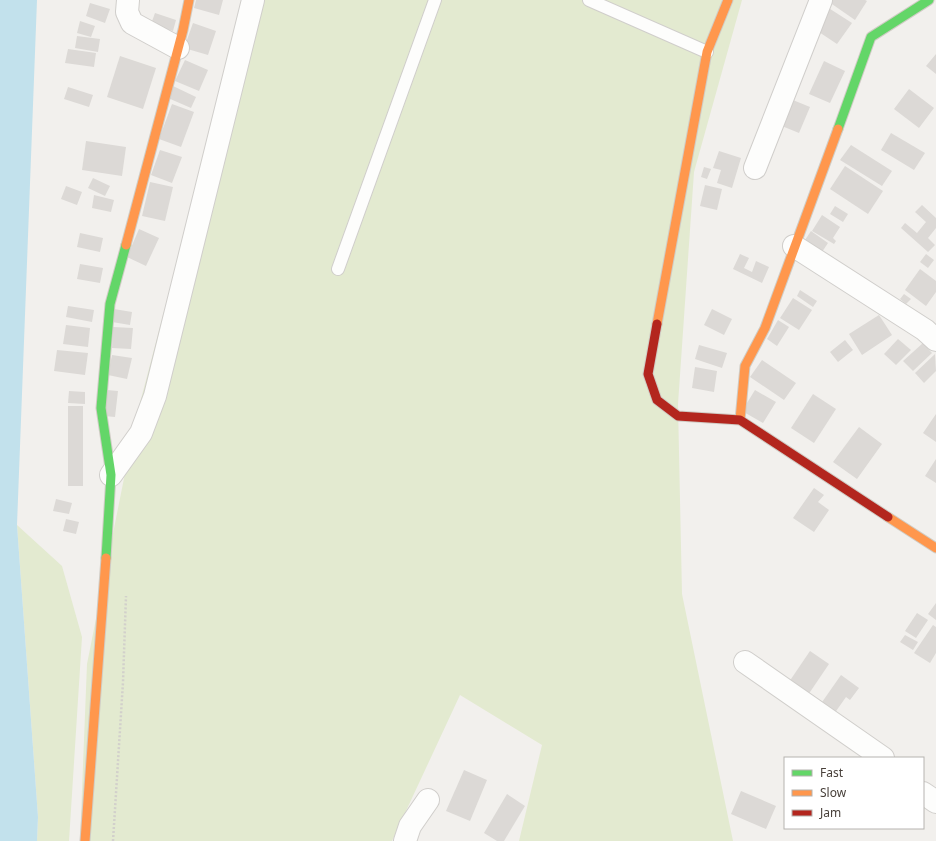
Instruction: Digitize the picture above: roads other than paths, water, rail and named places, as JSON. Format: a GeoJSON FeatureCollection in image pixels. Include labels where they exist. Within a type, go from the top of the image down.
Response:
{"type":"FeatureCollection","features":[{"type":"Feature","properties":{"kind":"street"},"geometry":{"type":"LineString","coordinates":[[128,0],[128,12],[132,23],[178,48]]}},
{"type":"Feature","properties":{"kind":"street"},"geometry":{"type":"LineString","coordinates":[[85,841],[111,475],[101,408],[110,304],[178,48],[189,0]]}},
{"type":"Feature","properties":{"kind":"street"},"geometry":{"type":"LineString","coordinates":[[111,475],[141,433],[155,396],[253,0]]}},
{"type":"Feature","properties":{"kind":"street"},"geometry":{"type":"LineString","coordinates":[[728,0],[706,52],[679,214],[648,374],[657,400],[678,416],[740,420],[936,548]]}},
{"type":"Feature","properties":{"kind":"street"},"geometry":{"type":"LineString","coordinates":[[755,168],[822,0]]}},
{"type":"Feature","properties":{"kind":"street"},"geometry":{"type":"LineString","coordinates":[[740,420],[745,366],[765,328],[870,37],[929,0]]}},
{"type":"Feature","properties":{"kind":"street"},"geometry":{"type":"LineString","coordinates":[[794,246],[925,330],[936,340]]}},
{"type":"Feature","properties":{"kind":"street"},"geometry":{"type":"LineString","coordinates":[[745,662],[882,757]]}},
{"type":"Feature","properties":{"kind":"street"},"geometry":{"type":"LineString","coordinates":[[924,794],[936,802]]}},
{"type":"Feature","properties":{"kind":"street"},"geometry":{"type":"LineString","coordinates":[[405,841],[410,826],[428,800]]}},
{"type":"Feature","properties":{"kind":"lane"},"geometry":{"type":"LineString","coordinates":[[338,269],[435,0]]}},
{"type":"Feature","properties":{"kind":"lane"},"geometry":{"type":"LineString","coordinates":[[589,0],[706,52]]}},
{"type":"Feature","properties":{"kind":"water"},"geometry":{"type":"Polygon","coordinates":[[[0,0],[37,0],[17,525],[38,817],[37,841],[0,841],[0,0]]]}}]}
